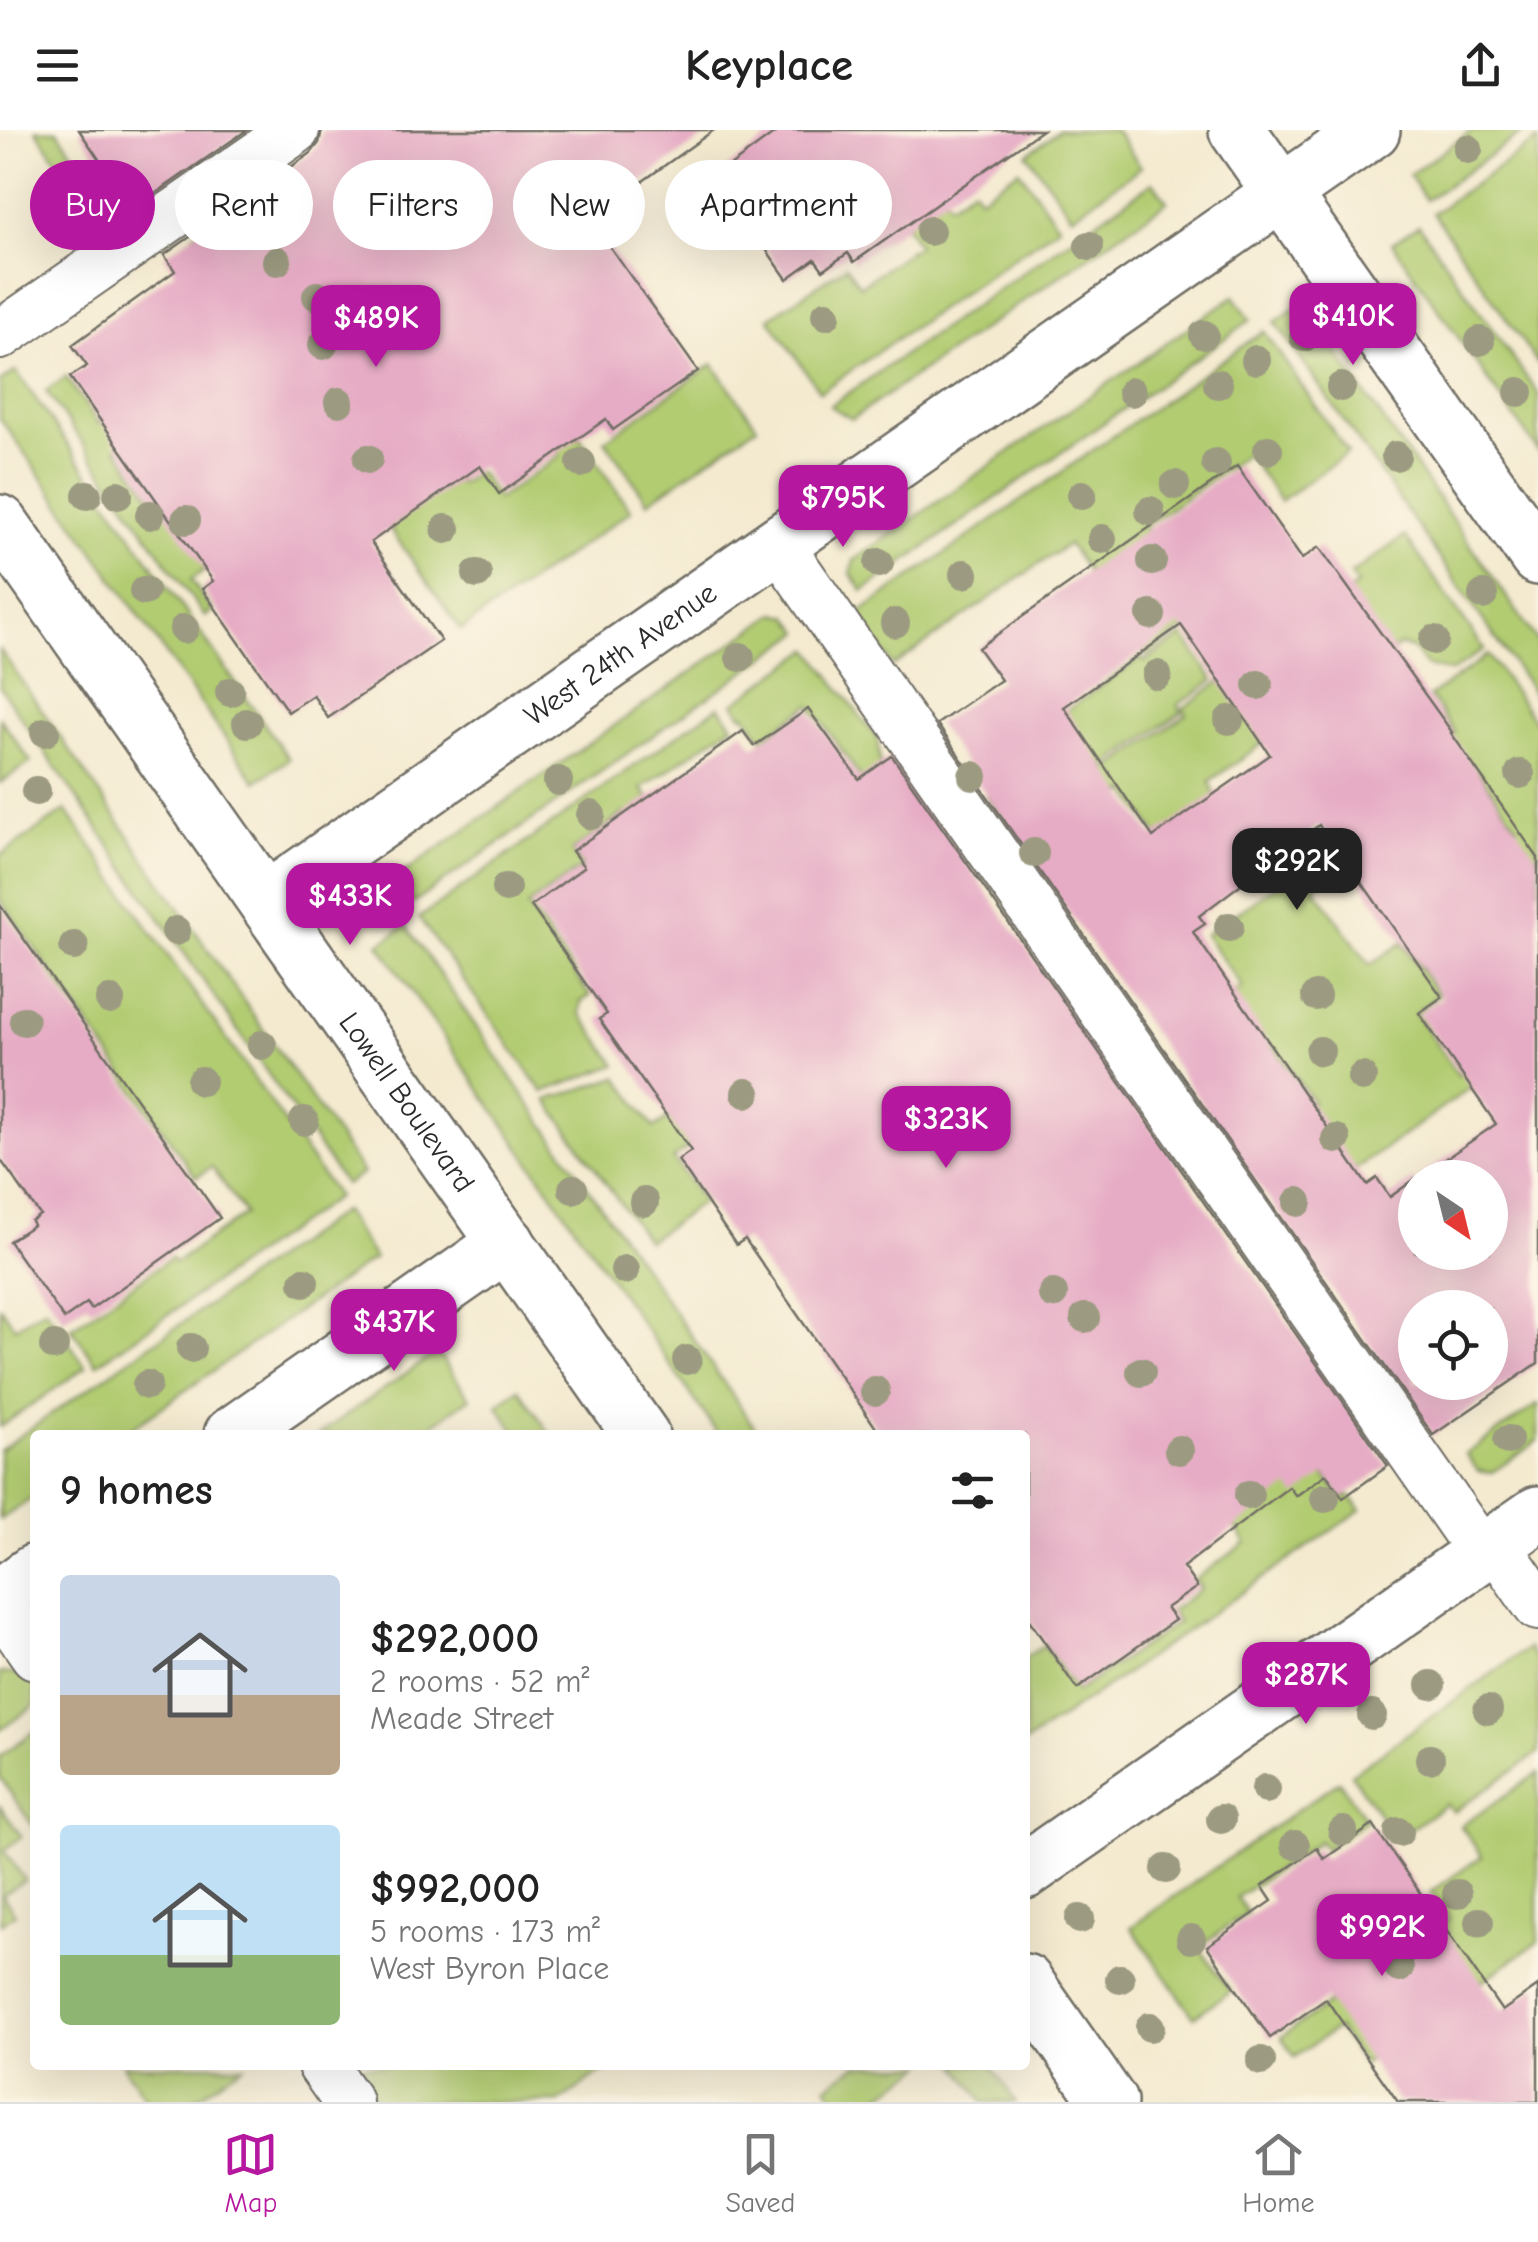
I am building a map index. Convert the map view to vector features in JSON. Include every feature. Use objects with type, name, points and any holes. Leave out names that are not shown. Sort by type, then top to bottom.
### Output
[{"type":"street","points":[[1237,130],[1538,557]]},
{"type":"street","name":"West 24th Avenue","points":[[266,901],[1372,130]]},
{"type":"street","name":"Lowell Boulevard","points":[[0,523],[637,1430]]},
{"type":"street","points":[[239,1430],[506,1244]]},
{"type":"street","points":[[1030,1868],[1505,1537]]},
{"type":"street","points":[[0,1596],[30,1575]]},
{"type":"street","points":[[1030,1989],[1109,2102]]},
{"type":"lane","points":[[0,336],[295,130]]},
{"type":"lane","points":[[778,544],[1505,1537],[1538,1606]]},
{"type":"lane","points":[[0,1605],[30,1648]]},
{"type":"lane","points":[[326,2070],[348,2102]]},
{"type":"green space","points":[[36,130],[57,130],[78,160],[57,160]]},
{"type":"green space","points":[[1059,130],[1115,130],[1141,167],[1072,216],[1027,154]]},
{"type":"green space","points":[[1473,130],[1526,130],[1426,200],[1409,175]]},
{"type":"green space","points":[[1538,140],[1538,364],[1433,213]]},
{"type":"green space","points":[[1019,170],[1059,226],[820,392],[769,318],[846,266],[860,286],[918,245],[904,223],[944,196],[950,204],[973,188],[980,197]]},
{"type":"green space","points":[[1153,182],[1167,202],[852,419],[830,406]]},
{"type":"green space","points":[[1419,225],[1538,394],[1538,451],[1392,243]]},
{"type":"green space","points":[[191,250],[305,250],[352,330],[460,484],[478,472],[498,499],[560,456],[532,414],[553,399],[631,511],[461,630],[334,449],[191,580],[212,611],[205,617],[46,391],[66,377],[99,424],[115,414],[132,437],[117,448],[151,496],[167,486]]},
{"type":"green space","points":[[1234,296],[1251,320],[863,591],[851,574],[854,560]]},
{"type":"green space","points":[[1302,303],[1538,642],[1538,699],[1275,322]]},
{"type":"green space","points":[[1264,331],[1348,453],[1280,501],[1247,454],[1144,527],[1205,615],[1146,656],[1068,544],[893,666],[858,614]]},
{"type":"green space","points":[[713,364],[757,426],[648,502],[605,440]]},
{"type":"green space","points":[[16,371],[289,759],[256,782],[0,418],[0,382]]},
{"type":"green space","points":[[1405,536],[1484,649],[1451,672],[1426,666],[1414,650],[1400,645],[1210,781],[1219,809],[1166,846],[1127,791],[1092,815],[1076,792],[1187,714],[1183,708],[1357,585],[1351,574]]},
{"type":"green space","points":[[776,613],[789,616],[801,632],[413,903],[396,878]]},
{"type":"green space","points":[[1183,636],[1214,680],[1178,705],[1182,712],[1071,790],[1053,844],[1030,859],[986,795],[1061,743],[1048,723],[1141,658],[1144,662]]},
{"type":"green space","points":[[810,649],[878,740],[883,809],[810,705],[762,738],[734,703]]},
{"type":"green space","points":[[0,650],[363,1173],[345,1185],[0,687]]},
{"type":"green space","points":[[1488,655],[1538,726],[1538,890],[1423,970],[1408,948],[1518,870],[1497,840],[1517,826],[1478,771],[1314,887],[1370,965],[1402,943],[1438,995],[1415,1013],[1458,1075],[1480,1060],[1490,1074],[1298,1210],[1251,1145],[1313,1102],[1274,1047],[1229,1078],[1222,1001],[1242,987],[1205,935],[1337,843],[1455,733],[1430,696]]},
{"type":"green space","points":[[719,706],[733,725],[642,788],[653,805],[631,821],[624,813],[572,851],[582,867],[527,906],[590,996],[581,1002],[580,1013],[617,1065],[543,1092],[419,918]]},
{"type":"green space","points":[[0,718],[31,762],[0,783]]},
{"type":"green space","points":[[66,810],[337,1197],[97,1364],[71,1328],[171,1258],[175,1263],[245,1214],[212,1167],[196,1177],[0,899],[0,856]]},
{"type":"green space","points":[[406,926],[757,1430],[716,1430],[379,944]]},
{"type":"green space","points":[[854,1031],[673,1158],[703,1202],[647,1241],[547,1100],[618,1077],[654,1128],[780,1041]]},
{"type":"green space","points":[[343,1211],[374,1258],[129,1430],[30,1430],[30,1499],[0,1520],[0,1450]]},
{"type":"green space","points":[[0,1307],[15,1327],[45,1308],[86,1367],[0,1427]]},
{"type":"green space","points":[[437,1352],[470,1398],[425,1430],[325,1430]]},
{"type":"green space","points":[[519,1389],[548,1430],[514,1430],[497,1405]]},
{"type":"green space","points":[[1538,1404],[1538,1441],[1491,1473],[1478,1471],[1466,1454]]},
{"type":"green space","points":[[1299,1438],[1342,1500],[1350,1496],[1361,1510],[1030,1740],[1030,1655],[1044,1645],[1076,1692],[1178,1622],[1171,1610],[1201,1589],[1195,1579],[1246,1543],[1204,1480]]},
{"type":"green space","points":[[1528,1648],[1538,1663],[1538,1753],[1453,1812],[1446,1804],[1396,1839],[1351,1774]]},
{"type":"green space","points":[[0,1673],[30,1676],[30,1709],[0,1730]]},
{"type":"green space","points":[[30,1735],[30,1822],[0,1777],[0,1756]]},
{"type":"green space","points":[[1538,1773],[1538,1942],[1363,2064],[1337,2028],[1295,2057],[1281,2037],[1449,1919],[1431,1892],[1482,1856],[1461,1826]]},
{"type":"green space","points":[[1339,1781],[1366,1820],[1325,1849],[1319,1841],[1237,1897],[1247,1913],[1199,1947],[1230,1991],[1194,2017],[1131,1927]]},
{"type":"green space","points":[[0,1806],[22,1837],[4,1850],[25,1880],[3,1895],[15,1914],[1,1924]]},
{"type":"green space","points":[[126,2070],[236,2070],[191,2102],[148,2102]]},
{"type":"green space","points":[[356,2070],[605,2070],[559,2102],[378,2102]]},
{"type":"green space","points":[[850,2070],[917,2070],[871,2102],[831,2102],[836,2098],[827,2086]]},
{"type":"green space","points":[[961,2070],[994,2070],[1016,2102],[983,2102]]},
{"type":"building","points":[[79,130],[247,130],[204,160],[175,160],[175,180],[155,194],[155,160],[100,160]]},
{"type":"building","points":[[322,130],[714,130],[672,160],[665,160],[665,165],[645,180],[645,160],[513,160],[513,250],[612,250],[698,371],[613,430],[606,419],[499,494],[480,466],[371,542],[441,641],[328,718],[313,695],[288,712],[202,589],[213,581],[70,377],[87,366],[72,345],[175,271],[164,255],[175,247],[313,250],[313,160],[301,160],[319,143]]},
{"type":"building","points":[[779,130],[1042,130],[892,235],[892,160],[738,160]]},
{"type":"building","points":[[767,250],[871,250],[854,262],[848,253],[823,270],[815,259],[787,279]]},
{"type":"building","points":[[1237,466],[1302,559],[1319,547],[1538,858],[1538,1363],[1508,1384],[1508,1290],[1398,1290],[1398,1385],[937,724],[1001,680],[978,648]],"holes":[[[1181,625],[1270,755],[1153,837],[1064,707]],[[1319,825],[1442,997],[1419,1013],[1496,1124],[1444,1160],[1508,1160],[1508,1270],[1398,1270],[1398,1191],[1390,1197],[1377,1178],[1367,1185],[1193,932],[1205,924],[1199,916]]]},
{"type":"building","points":[[808,709],[859,779],[892,756],[1388,1466],[1343,1498],[1326,1474],[1296,1496],[1289,1487],[1183,1567],[1197,1587],[1166,1608],[1175,1620],[1077,1689],[1030,1621],[1030,1430],[878,1430],[745,1239],[736,1245],[678,1160],[691,1151],[599,1019],[607,1014],[531,906],[584,867],[572,851],[743,731],[754,746]]},
{"type":"building","points":[[0,905],[220,1218],[91,1309],[87,1303],[64,1319],[9,1241],[33,1225],[31,1221],[40,1215],[0,1159]]},
{"type":"building","points":[[1409,1400],[1484,1400],[1433,1435]]},
{"type":"building","points":[[1373,1825],[1502,2011],[1538,1986],[1538,2102],[1398,2102],[1326,1999],[1270,2038],[1207,1946],[1272,1901],[1262,1886],[1317,1848],[1324,1859]]}]
